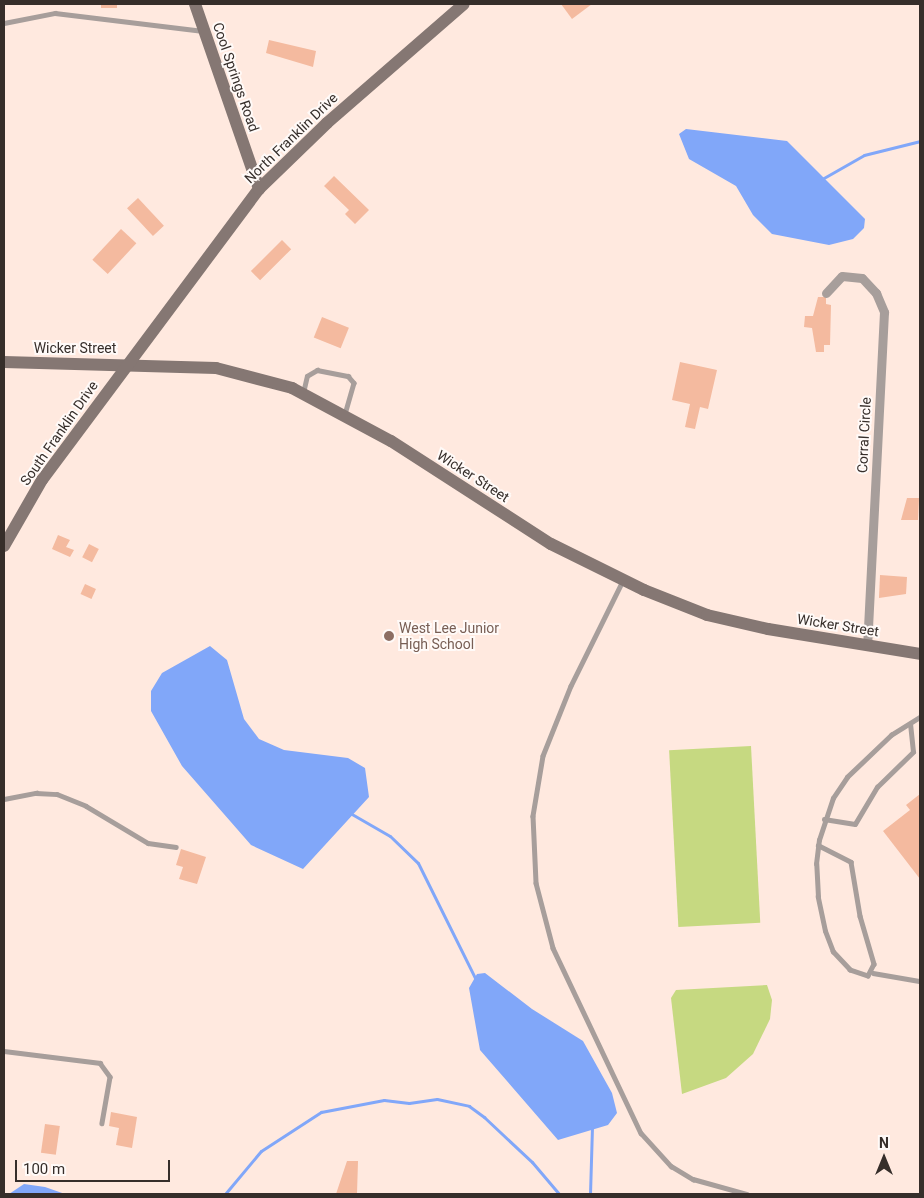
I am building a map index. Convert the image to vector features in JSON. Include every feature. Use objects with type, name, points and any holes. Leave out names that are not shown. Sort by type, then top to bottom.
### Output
[{"type":"main road","name":"Cool Springs Road","points":[[195,4],[258,189]]},
{"type":"main road","name":"North Franklin Drive","points":[[126,364],[258,189],[327,123],[464,4]]},
{"type":"main road","name":"Wicker Street","points":[[4,362],[216,368],[303,394],[391,440],[551,544],[624,580],[707,615],[920,654]]},
{"type":"main road","name":"South Franklin Drive","points":[[4,546],[42,480],[126,364]]},
{"type":"street","name":"Corral Circle","points":[[826,293],[842,276],[862,278],[876,293],[884,312],[867,645]]},
{"type":"lane","points":[[4,23],[34,14],[64,13],[204,32]]},
{"type":"lane","points":[[303,394],[311,372],[348,376],[353,390],[345,416]]},
{"type":"lane","points":[[624,580],[571,686],[543,756],[533,816],[536,884],[553,948],[641,1132],[671,1166],[693,1180],[747,1194]]},
{"type":"lane","points":[[920,717],[872,751],[848,777],[824,819],[818,845],[818,897],[833,952],[850,970],[868,976],[873,973],[920,981]]},
{"type":"lane","points":[[824,819],[855,824],[877,787],[913,752],[910,724]]},
{"type":"lane","points":[[4,799],[31,793],[57,794],[86,806],[148,843],[176,847]]},
{"type":"lane","points":[[818,845],[851,862],[873,973]]},
{"type":"lane","points":[[4,1051],[82,1058],[108,1069],[109,1091],[102,1123]]},
{"type":"green space","points":[[751,746],[760,923],[678,927],[669,750]]},
{"type":"green space","points":[[767,985],[772,1000],[770,1019],[753,1054],[726,1078],[682,1094],[671,998],[676,990]]},
{"type":"water","points":[[686,129],[787,141],[865,219],[864,228],[853,239],[829,245],[772,234],[753,215],[736,186],[689,159],[679,134]]},
{"type":"water","points":[[210,646],[227,660],[244,719],[259,739],[284,750],[348,758],[365,768],[369,797],[303,869],[251,845],[182,766],[151,711],[151,691],[162,673]]},
{"type":"water","points":[[485,973],[532,1009],[583,1041],[612,1093],[617,1113],[608,1125],[558,1140],[480,1050],[469,988],[477,974]]},
{"type":"water","points":[[24,1184],[45,1187],[65,1194],[9,1194]]},
{"type":"building","points":[[101,4],[117,4],[117,8],[101,8]]},
{"type":"building","points":[[561,4],[592,4],[572,19]]},
{"type":"building","points":[[269,40],[316,51],[313,67],[266,53]]},
{"type":"building","points":[[334,176],[369,210],[355,224],[345,214],[349,210],[324,186]]},
{"type":"building","points":[[138,198],[164,226],[153,236],[127,208]]},
{"type":"building","points":[[121,229],[136,243],[108,274],[92,260]]},
{"type":"building","points":[[282,240],[291,249],[260,280],[251,271]]},
{"type":"building","points":[[818,297],[826,297],[826,304],[831,305],[830,345],[824,345],[824,352],[816,352],[812,328],[804,327],[805,316],[813,316]]},
{"type":"building","points":[[322,317],[349,328],[341,348],[314,337]]},
{"type":"building","points":[[680,362],[717,370],[708,409],[700,407],[695,429],[685,427],[690,404],[672,400]]},
{"type":"building","points":[[907,498],[919,498],[918,520],[901,520]]},
{"type":"building","points":[[58,535],[70,540],[66,547],[74,550],[70,557],[52,549]]},
{"type":"building","points":[[89,544],[99,549],[92,562],[82,557]]},
{"type":"building","points":[[880,575],[907,577],[906,594],[879,598]]},
{"type":"building","points":[[85,584],[96,589],[91,599],[81,594]]},
{"type":"building","points":[[920,794],[920,879],[883,831],[910,810],[906,805]]},
{"type":"building","points":[[181,849],[206,857],[197,884],[179,879],[183,867],[176,865]]},
{"type":"building","points":[[111,1112],[137,1117],[132,1148],[116,1145],[119,1128],[109,1126]]},
{"type":"building","points":[[45,1124],[60,1126],[56,1155],[41,1153]]},
{"type":"building","points":[[347,1161],[358,1161],[357,1194],[336,1194]]},
{"type":"waterway","points":[[822,179],[864,155],[920,141]]},
{"type":"waterway","points":[[350,813],[390,836],[418,863],[476,980]]},
{"type":"waterway","points":[[225,1194],[261,1151],[321,1112],[384,1100],[409,1103],[437,1099],[469,1106],[484,1117],[532,1162],[559,1194]]},
{"type":"waterway","points":[[590,1194],[592,1125]]},
{"type":"place","name":"West Lee Junior High School","points":[[389,636]]}]
